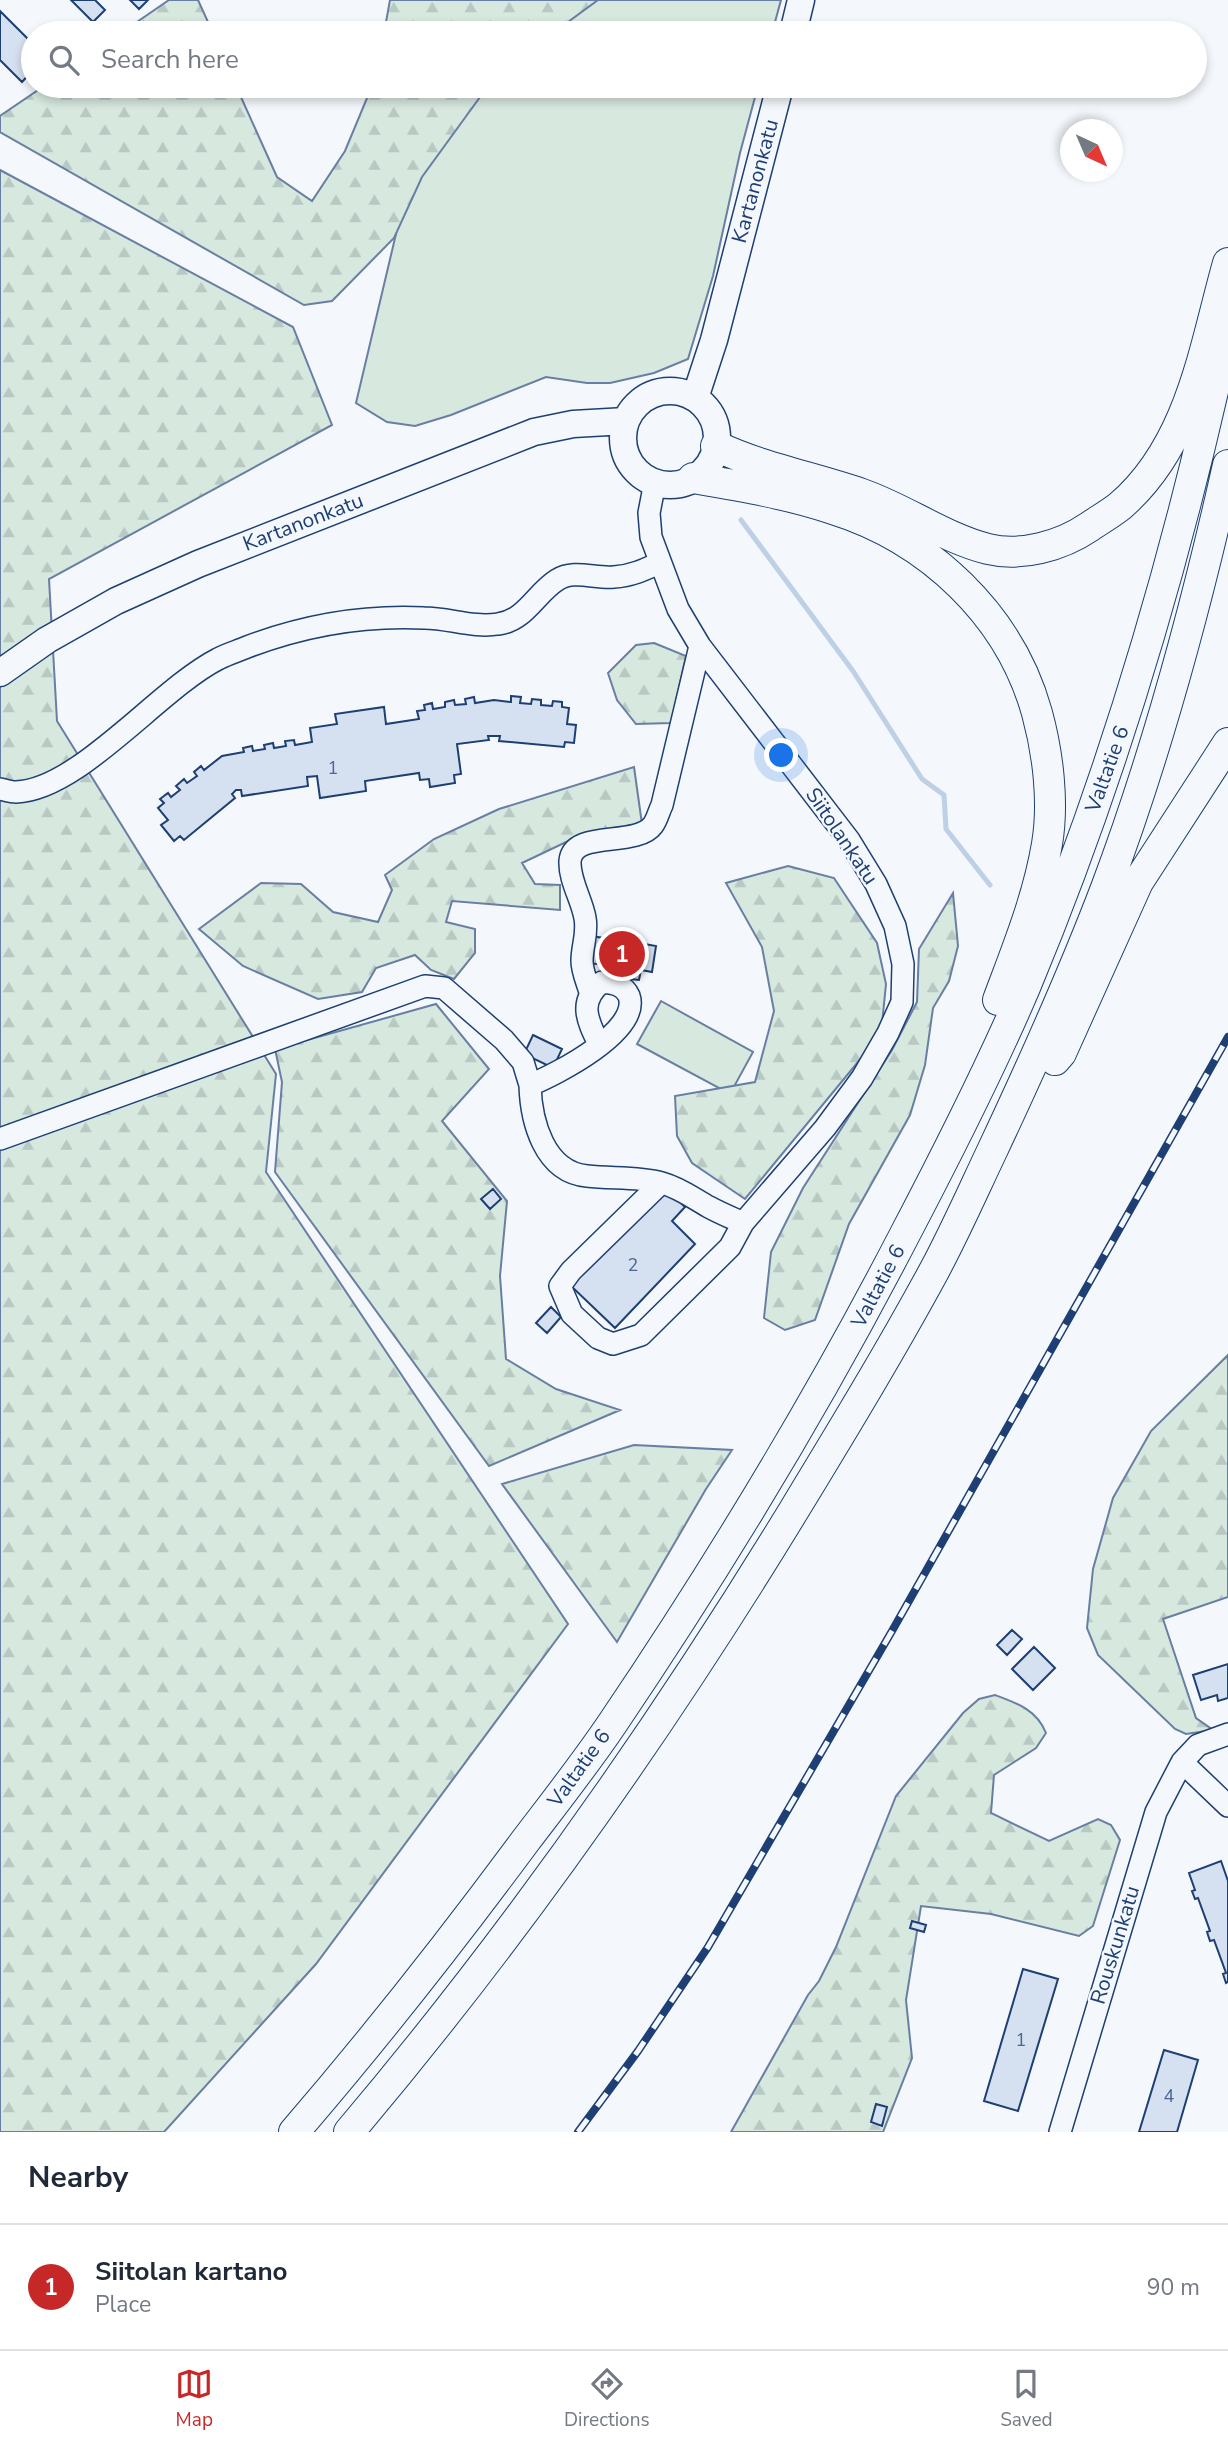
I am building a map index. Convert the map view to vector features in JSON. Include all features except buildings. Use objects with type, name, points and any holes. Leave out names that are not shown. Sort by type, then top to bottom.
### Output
[{"type":"highway","points":[[716,446],[742,458],[863,494],[990,549],[1025,550],[1059,544],[1084,531],[1119,506],[1146,479],[1170,445],[1191,400],[1228,263]]},
{"type":"highway","name":"Valtatie 6","points":[[294,2132],[373,2040],[609,1728],[715,1564],[856,1328],[944,1159],[1026,986],[1125,719],[1171,567],[1228,323]]},
{"type":"highway","name":"Valtatie 6","points":[[349,2132],[407,2064],[531,1902],[640,1751],[741,1596],[866,1391],[937,1266],[1047,1034],[1107,886],[1176,675],[1202,582],[1228,465]]},
{"type":"highway","points":[[694,478],[736,485],[834,509],[897,537],[952,576],[982,606],[1007,643],[1030,687],[1044,738],[1049,784],[1047,842],[1031,912],[985,1035],[856,1328]]},
{"type":"highway","points":[[1003,1126],[1060,1053],[1138,882],[1228,743]]},
{"type":"main road","points":[[796,21],[801,0]]},
{"type":"main road","name":"Kartanonkatu","points":[[695,398],[714,340],[777,98]]},
{"type":"main road","points":[[663,391],[680,392],[695,398],[706,407],[716,432],[716,446],[708,464],[694,478],[668,485],[638,473],[627,458],[622,440],[625,421],[634,406],[648,396],[663,391]]},
{"type":"main road","name":"Kartanonkatu","points":[[0,673],[47,640],[116,601],[262,538],[534,432],[573,424],[625,421]]},
{"type":"street","name":"Siitolankatu","points":[[655,482],[649,513],[651,537],[678,610],[700,646],[849,840],[876,884],[895,926],[903,964],[902,1002],[888,1032],[862,1078],[825,1128],[743,1223],[730,1247],[641,1335],[613,1344],[598,1338],[572,1314],[560,1286],[571,1271],[661,1183]]},
{"type":"street","points":[[0,789],[15,792],[49,785],[77,768],[163,698],[217,659],[282,634],[349,620],[397,617],[429,618],[462,624],[500,624],[519,615],[556,580],[572,574],[611,578],[635,575],[659,563]]},
{"type":"street","points":[[599,1044],[589,1024],[587,1006],[590,992],[582,964],[587,932],[570,860],[576,849],[590,842],[638,836],[653,825],[662,805],[700,646]]},
{"type":"street","points":[[530,1085],[554,1075],[616,1033],[627,1019],[632,1006],[627,992],[616,983],[602,982],[590,992]]},
{"type":"street","points":[[0,1139],[425,986],[444,988],[504,1040],[523,1062],[530,1085],[534,1122],[547,1150],[560,1166],[584,1176],[645,1179],[679,1188],[710,1208],[743,1223]]},
{"type":"street","points":[[1228,1734],[1198,1745],[1182,1762],[1228,1806]]},
{"type":"street","name":"Rouskunkatu","points":[[1060,2132],[1156,1812],[1182,1762]]},
{"type":"green space","points":[[169,0],[198,0],[208,21],[138,21]]},
{"type":"green space","points":[[390,0],[598,0],[569,21],[386,21]]},
{"type":"green space","points":[[451,0],[781,0],[775,21],[446,21]]},
{"type":"green space","points":[[26,98],[241,98],[277,177],[312,201],[345,151],[367,98],[479,98],[422,177],[394,238],[332,301],[304,305],[0,132],[0,116]]},
{"type":"green space","points":[[428,98],[755,98],[713,276],[688,359],[654,373],[610,383],[587,383],[546,377],[451,415],[415,426],[387,422],[356,403]]},
{"type":"green space","points":[[0,170],[293,327],[332,425],[49,579],[57,721],[276,1074],[266,1172],[568,1624],[316,1964],[164,2132],[0,2132]]},
{"type":"green space","points":[[654,643],[686,656],[671,723],[636,724],[617,700],[608,673],[636,645]]},
{"type":"green space","points":[[634,767],[642,824],[585,833],[522,863],[535,884],[560,885],[560,910],[452,901],[446,922],[475,929],[475,953],[454,979],[431,970],[415,955],[376,968],[362,992],[318,999],[243,966],[199,929],[261,883],[301,884],[333,912],[378,922],[392,890],[385,875],[434,839],[499,809]]},
{"type":"green space","points":[[788,866],[834,878],[877,943],[886,984],[881,1034],[745,1199],[692,1163],[677,1136],[675,1096],[755,1082],[774,1011],[762,947],[726,883]]},
{"type":"green space","points":[[953,893],[958,946],[949,981],[933,1008],[925,1065],[910,1115],[849,1224],[815,1320],[785,1330],[764,1318],[771,1252],[803,1188],[892,1050],[917,1002],[919,949]]},
{"type":"green space","points":[[661,1001],[753,1052],[730,1094],[637,1044]]},
{"type":"green space","points":[[436,1004],[489,1069],[442,1121],[507,1201],[500,1276],[506,1359],[556,1389],[620,1410],[489,1466],[275,1172],[282,1082],[275,1049]]},
{"type":"green space","points":[[1228,1355],[1228,1597],[1163,1619],[1196,1718],[1213,1730],[1186,1734],[1175,1729],[1098,1655],[1087,1628],[1093,1569],[1113,1498],[1151,1431]]},
{"type":"green space","points":[[634,1445],[732,1450],[706,1489],[617,1642],[502,1484]]},
{"type":"green space","points":[[995,1695],[1032,1713],[1046,1733],[1036,1748],[994,1775],[991,1813],[1049,1841],[1098,1819],[1111,1825],[1120,1840],[1093,1926],[1079,1936],[991,1914],[921,1906],[906,2000],[912,2058],[883,2132],[731,2132],[836,1947],[896,1796],[963,1713],[979,1699]]},
{"type":"waterway","points":[[741,520],[853,671],[922,779],[944,795],[946,829],[990,885]]},
{"type":"railway","points":[[578,2132],[638,2051],[708,1947],[892,1631],[1228,1037]]},
{"type":"place","name":"Siitolan kartano","points":[[622,954]]}]
